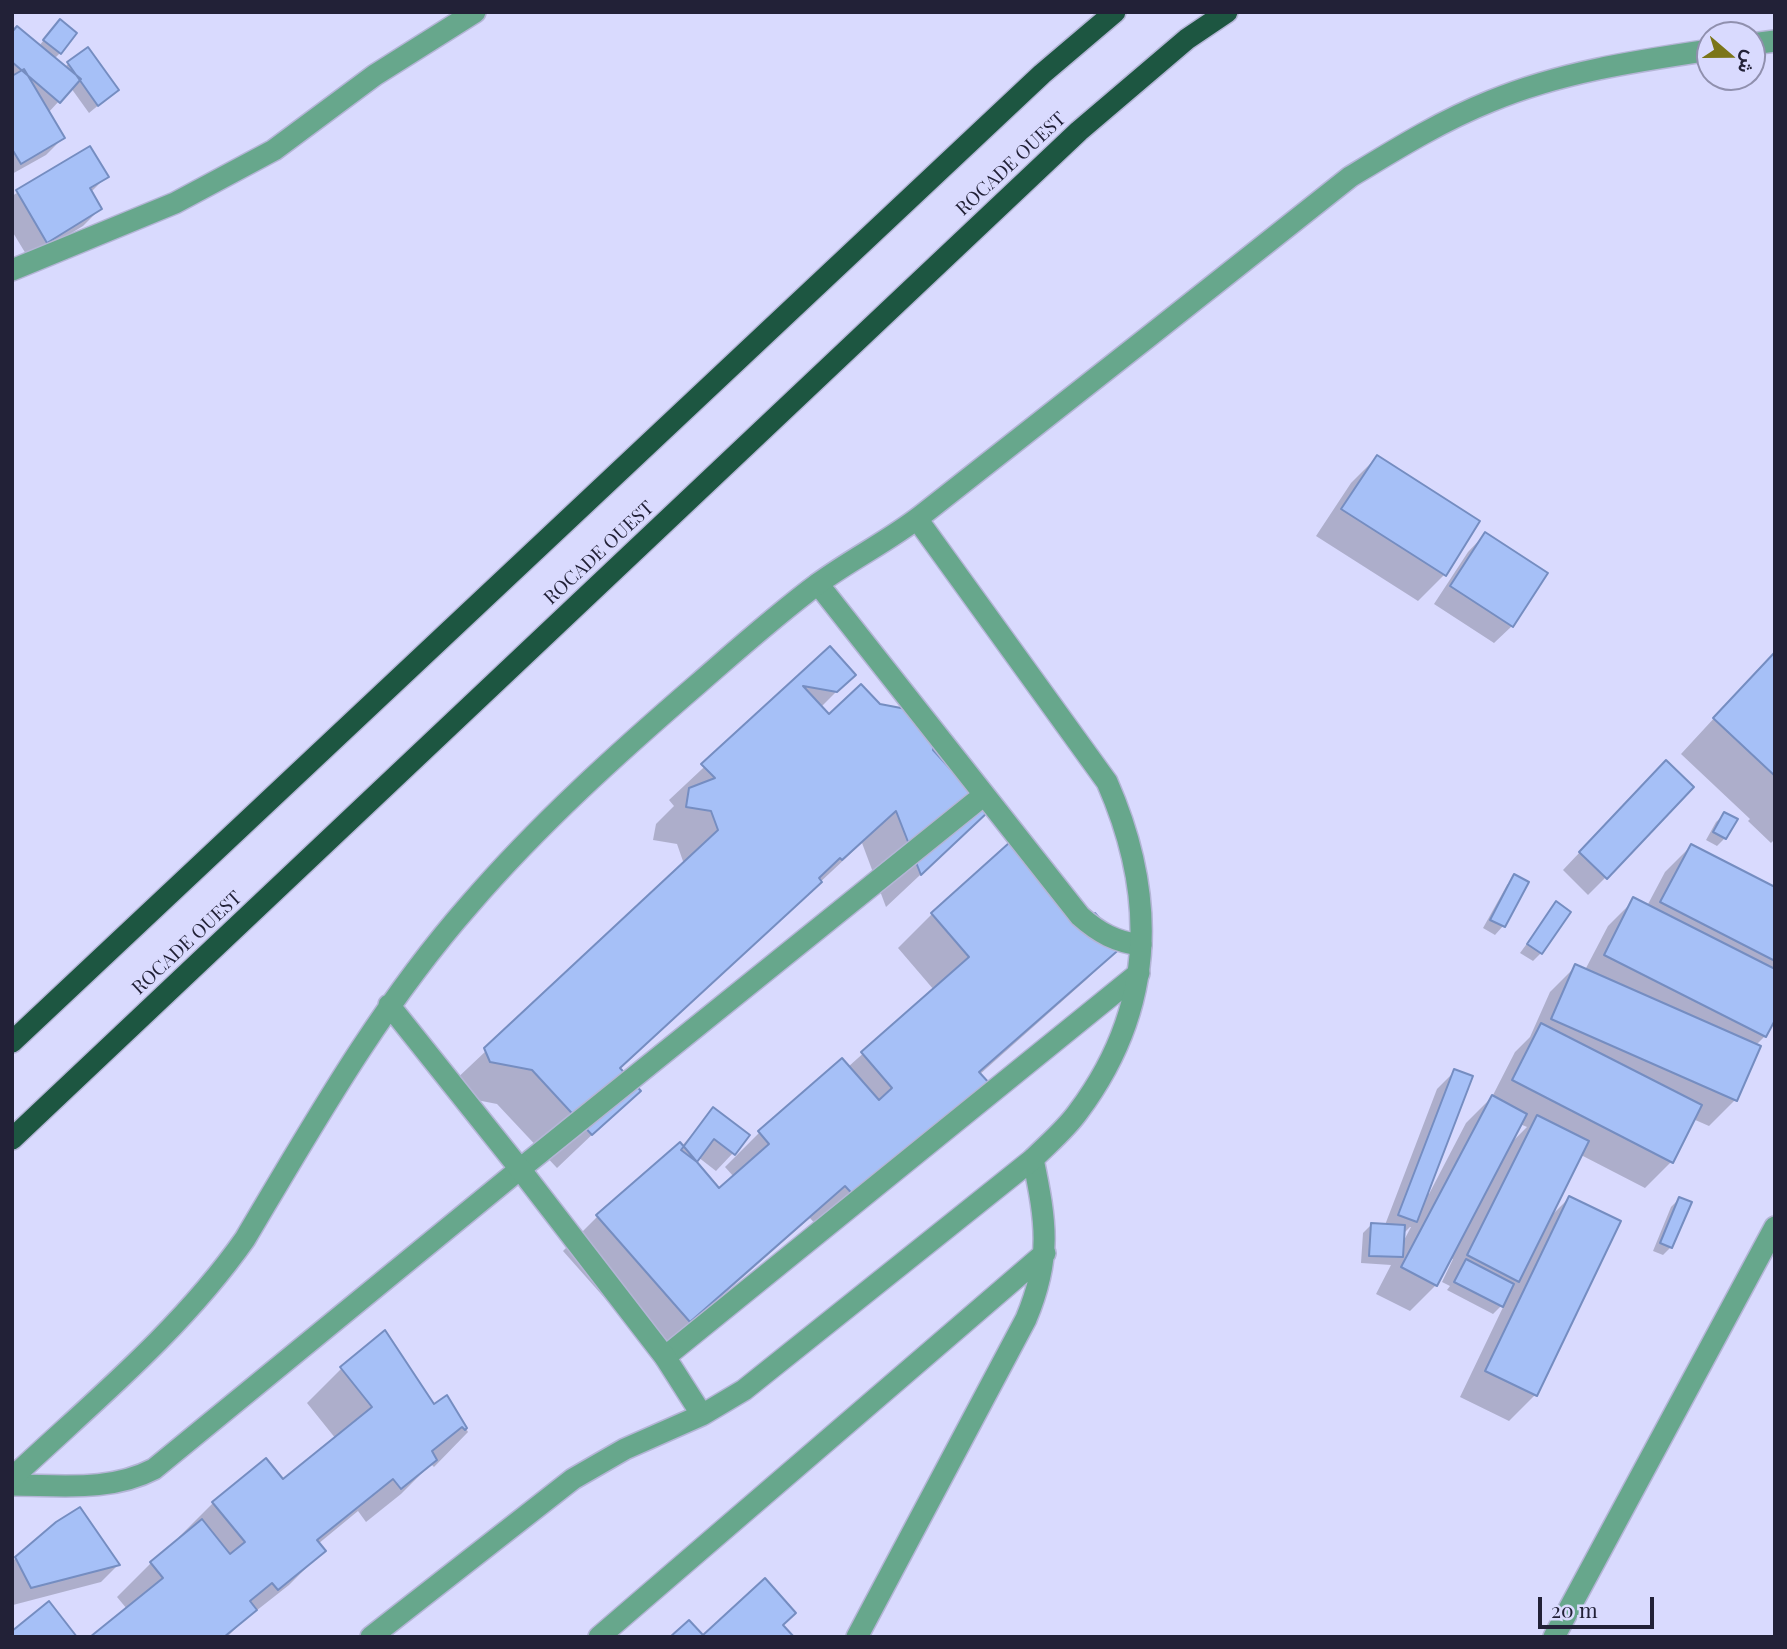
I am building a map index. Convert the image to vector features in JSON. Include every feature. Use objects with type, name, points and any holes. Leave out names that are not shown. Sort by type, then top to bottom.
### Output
[{"type":"highway","points":[[12,1042],[1042,74],[1115,12]]},
{"type":"highway","name":"ROCADE OUEST","points":[[12,1139],[1079,131],[1187,39],[1227,12]]},
{"type":"street","points":[[12,271],[35,259],[175,203],[274,150],[375,75],[475,12]]},
{"type":"street","points":[[12,1478],[174,1326],[224,1269],[245,1239],[339,1081],[389,1005],[469,904],[564,805],[651,724],[818,584],[917,519],[1350,177],[1419,135],[1492,100],[1569,75],[1696,52]]},
{"type":"street","points":[[371,1637],[573,1479],[625,1449],[702,1415],[744,1390],[1033,1158],[1076,1115],[1117,1048],[1139,973],[1141,945],[1141,895],[1123,818],[1107,782],[917,519]]},
{"type":"street","points":[[818,584],[1080,916],[1112,939],[1141,945]]},
{"type":"street","points":[[12,1485],[121,1483],[154,1469],[520,1169],[984,795]]},
{"type":"street","points":[[665,1357],[1139,973]]},
{"type":"street","points":[[389,1005],[665,1357],[702,1415]]},
{"type":"street","points":[[857,1637],[1035,1298],[1045,1253],[1044,1216],[1033,1158]]},
{"type":"street","points":[[1555,1637],[1775,1227]]},
{"type":"street","points":[[599,1637],[1045,1253]]},
{"type":"building","points":[[60,19],[77,33],[61,54],[43,40]]},
{"type":"building","points":[[17,26],[81,79],[60,103],[12,62],[12,32]]},
{"type":"building","points":[[88,47],[119,90],[98,106],[67,62]]},
{"type":"building","points":[[24,69],[65,138],[21,164],[12,149],[12,76]]},
{"type":"building","points":[[90,146],[109,177],[90,188],[102,209],[47,243],[16,190]]},
{"type":"building","points":[[1377,455],[1480,521],[1446,576],[1341,509]]},
{"type":"building","points":[[1485,532],[1548,573],[1513,627],[1450,586]]},
{"type":"building","points":[[830,646],[856,675],[837,692],[803,686],[829,714],[861,684],[880,704],[927,713],[937,724],[933,750],[989,811],[921,875],[896,811],[842,860],[840,858],[819,878],[822,882],[620,1068],[641,1091],[592,1135],[532,1070],[490,1062],[484,1048],[718,830],[711,811],[686,807],[689,788],[715,778],[701,764]]},
{"type":"building","points":[[1775,652],[1775,776],[1713,718]]},
{"type":"building","points":[[1666,760],[1694,787],[1607,879],[1579,852]]},
{"type":"building","points":[[1724,812],[1738,819],[1726,839],[1713,832]]},
{"type":"building","points":[[1009,843],[1081,925],[1095,913],[1123,946],[979,1072],[990,1084],[858,1200],[845,1186],[690,1322],[596,1215],[680,1142],[719,1188],[769,1144],[758,1131],[842,1058],[879,1100],[892,1088],[861,1052],[969,957],[931,913]]},
{"type":"building","points":[[1691,844],[1775,887],[1775,961],[1660,902]]},
{"type":"building","points":[[1514,874],[1529,882],[1505,927],[1490,920]]},
{"type":"building","points":[[1633,897],[1775,969],[1775,1020],[1766,1037],[1604,955]]},
{"type":"building","points":[[1556,901],[1571,912],[1542,954],[1527,944]]},
{"type":"building","points":[[1575,964],[1761,1046],[1737,1101],[1551,1019]]},
{"type":"building","points":[[1541,1023],[1702,1105],[1673,1163],[1512,1080]]},
{"type":"building","points":[[1454,1069],[1473,1076],[1417,1222],[1398,1215]]},
{"type":"building","points":[[1492,1095],[1527,1114],[1437,1286],[1401,1267]]},
{"type":"building","points":[[713,1107],[750,1135],[735,1155],[714,1139],[697,1162],[681,1150]]},
{"type":"building","points":[[1537,1115],[1589,1141],[1519,1282],[1467,1255]]},
{"type":"building","points":[[1569,1196],[1621,1221],[1537,1396],[1485,1371]]},
{"type":"building","points":[[1679,1197],[1692,1202],[1672,1248],[1660,1243]]},
{"type":"building","points":[[1371,1223],[1405,1225],[1403,1257],[1369,1256]]},
{"type":"building","points":[[1466,1259],[1514,1284],[1503,1307],[1454,1282]]},
{"type":"building","points":[[385,1330],[434,1404],[447,1395],[467,1428],[465,1430],[462,1427],[432,1451],[437,1460],[401,1489],[393,1479],[317,1540],[326,1551],[278,1590],[272,1583],[250,1601],[257,1610],[224,1637],[90,1637],[163,1578],[150,1562],[202,1519],[230,1554],[245,1542],[212,1502],[266,1458],[283,1479],[372,1407],[340,1367]]},
{"type":"building","points":[[80,1507],[120,1565],[31,1588],[15,1557],[56,1522]]},
{"type":"building","points":[[765,1578],[796,1613],[783,1625],[794,1637],[670,1637],[689,1620],[703,1635]]},
{"type":"building","points":[[49,1601],[77,1637],[12,1637],[12,1631]]}]
